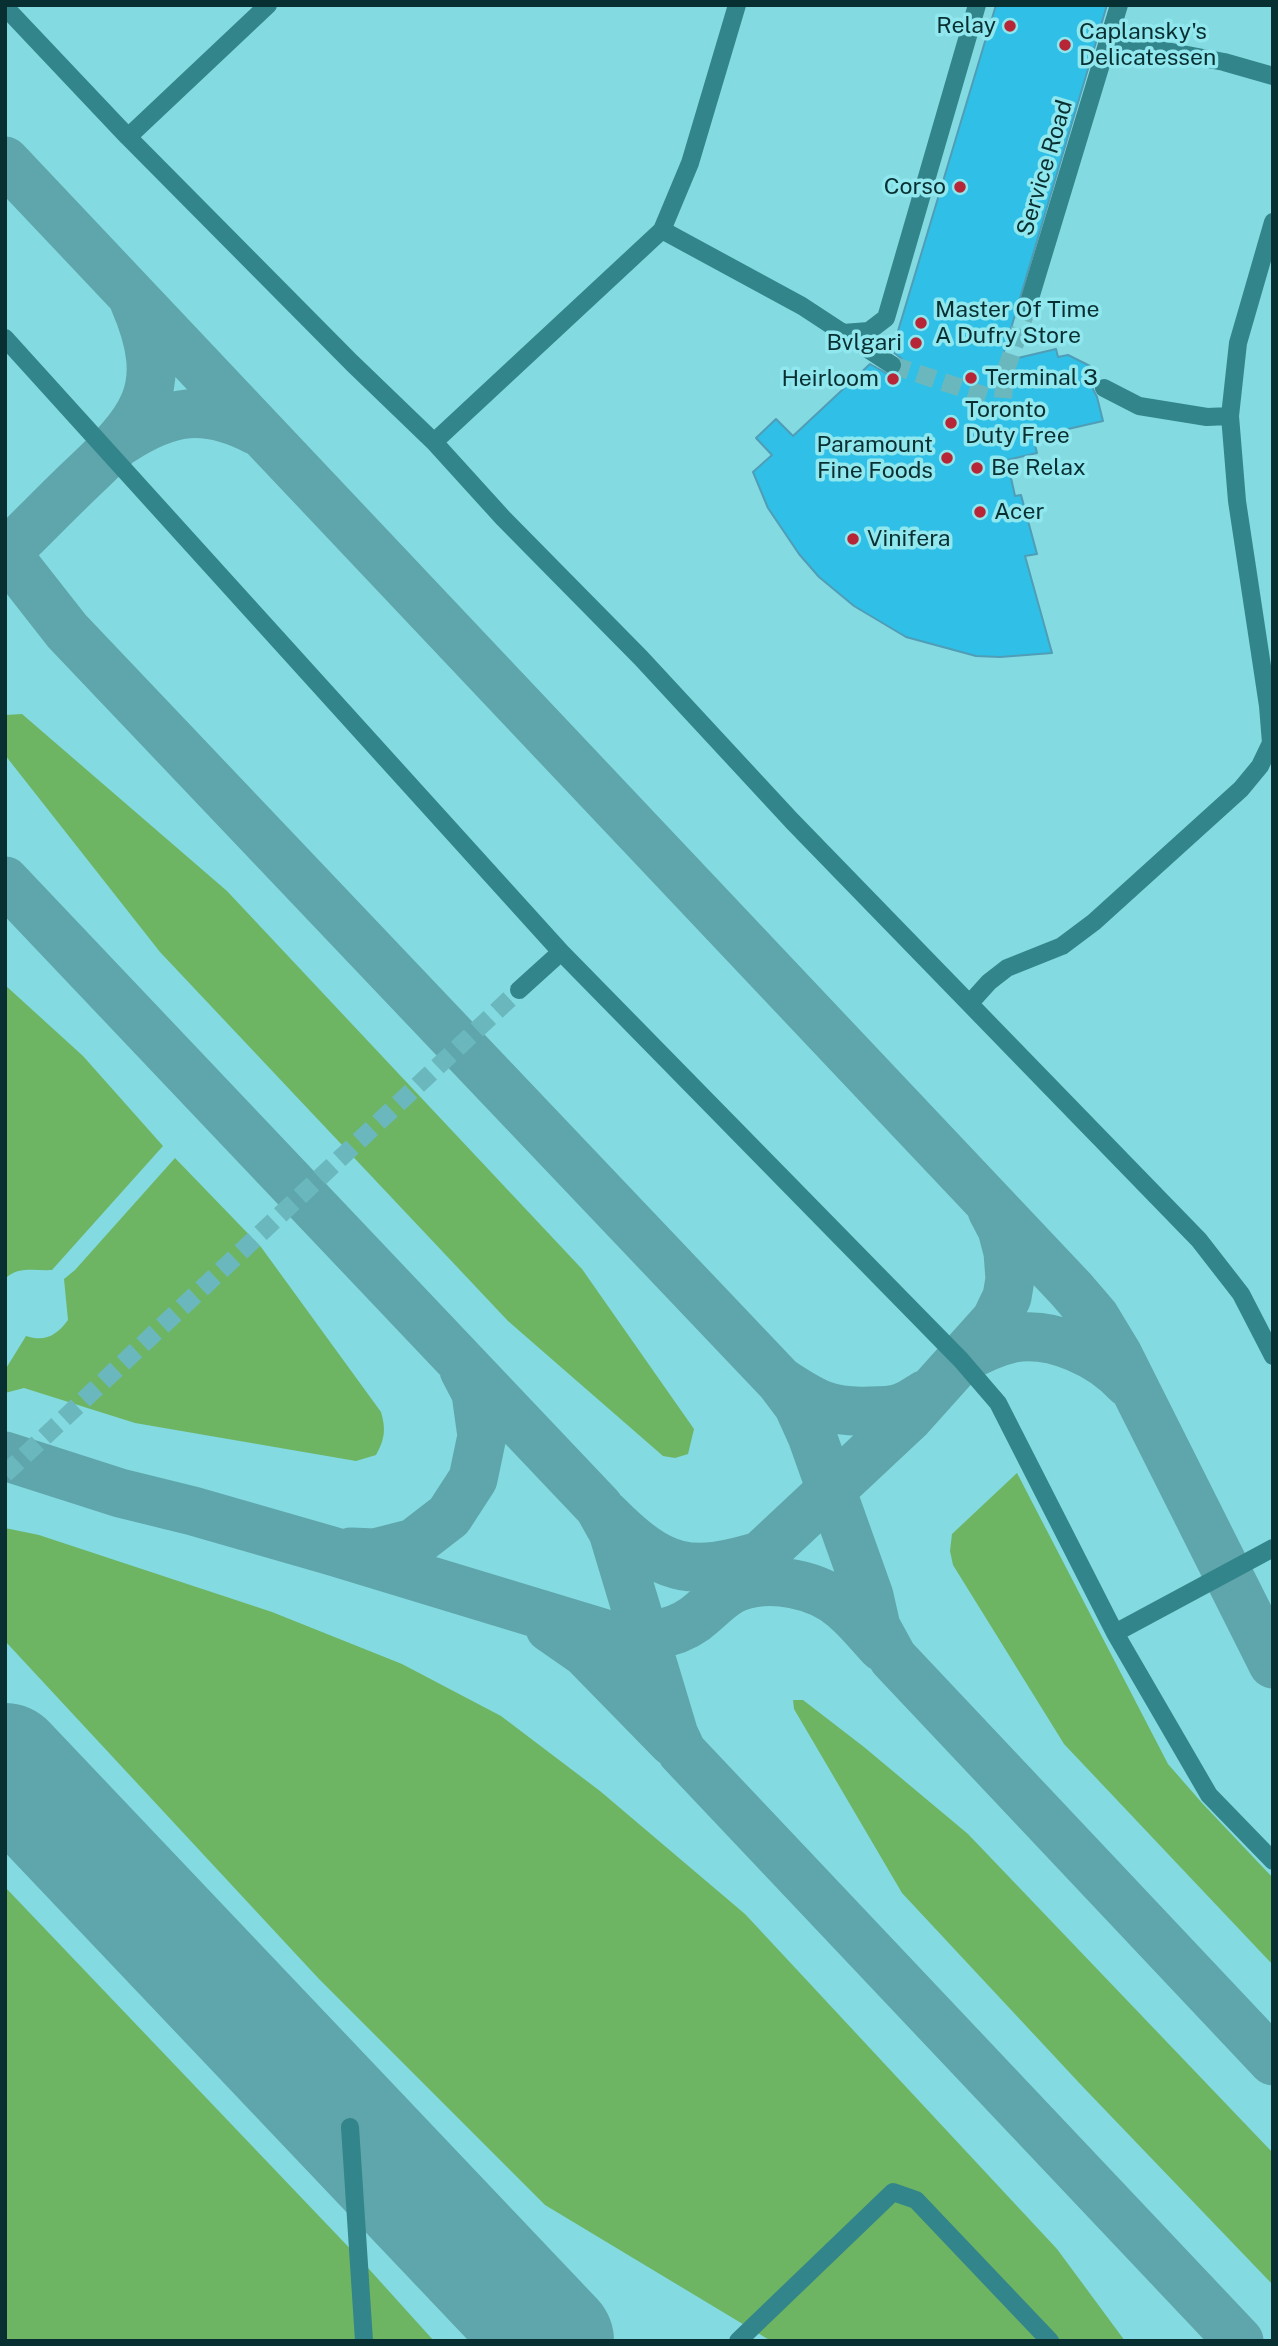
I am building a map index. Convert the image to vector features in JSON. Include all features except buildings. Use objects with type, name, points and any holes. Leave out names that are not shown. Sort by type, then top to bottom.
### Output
[{"type":"street","points":[[128,136],[268,5]]},
{"type":"street","points":[[434,442],[662,230],[690,163],[737,5]]},
{"type":"street","points":[[843,333],[869,331],[886,318],[977,5]]},
{"type":"street","name":"Service Road","points":[[1028,305],[1119,5]]},
{"type":"street","points":[[5,8],[352,363],[434,442],[503,518],[641,658],[792,821],[1199,1240],[1241,1294],[1273,1356]]},
{"type":"street","points":[[1109,40],[1224,62],[1273,76]]},
{"type":"street","points":[[970,1003],[989,982],[1007,968],[1062,946],[1094,922],[1241,789],[1260,766],[1272,743],[1237,501],[1230,416],[1238,343],[1273,222]]},
{"type":"street","points":[[662,230],[770,287],[892,366]]},
{"type":"street","points":[[5,338],[561,952],[961,1360],[998,1404],[1115,1633],[1209,1795],[1273,1861]]},
{"type":"street","points":[[1104,388],[1139,406],[1207,417],[1230,416]]},
{"type":"street","points":[[519,990],[561,952]]},
{"type":"street","points":[[1115,1633],[1273,1548]]},
{"type":"street","points":[[350,2127],[363,2341]]},
{"type":"street","points":[[738,2341],[893,2192],[916,2200],[1050,2341]]},
{"type":"green space","points":[[22,714],[227,891],[582,1269],[694,1429],[688,1454],[675,1458],[663,1456],[508,1321],[160,952],[5,755],[5,715]]},
{"type":"green space","points":[[5,985],[83,1056],[163,1146],[52,1270],[15,1272],[5,1279]]},
{"type":"green space","points":[[175,1158],[261,1247],[381,1412],[384,1434],[376,1455],[356,1461],[135,1423],[24,1388],[5,1393],[5,1370],[26,1336],[50,1336],[68,1320],[64,1279]]},
{"type":"green space","points":[[1017,1473],[1168,1764],[1273,1878],[1273,1965],[1064,1744],[953,1565],[950,1551],[952,1534]]},
{"type":"green space","points":[[5,1528],[39,1535],[272,1612],[402,1664],[501,1716],[600,1791],[745,1914],[1057,2249],[1125,2341],[771,2341],[545,2205],[319,1979],[5,1641]]},
{"type":"green space","points":[[793,1700],[803,1700],[968,1834],[1273,2153],[1273,2285],[902,1893],[794,1709]]},
{"type":"green space","points":[[5,1887],[359,2258],[434,2341],[5,2341]]},
{"type":"taxiway","points":[[5,161],[1095,1317],[1118,1355],[1273,1664]]},
{"type":"taxiway","points":[[5,554],[119,441],[145,403],[150,382],[151,359],[134,301]]},
{"type":"taxiway","points":[[121,441],[156,422],[188,414],[221,417],[257,431]]},
{"type":"taxiway","points":[[5,552],[67,631],[780,1381],[798,1405],[812,1436],[869,1596],[876,1627],[893,1658],[1273,2061]]},
{"type":"taxiway","points":[[5,881],[599,1507],[613,1532],[674,1735],[682,1752],[1239,2341]]},
{"type":"taxiway","points":[[720,1594],[910,1416],[996,1320],[1007,1297],[1010,1279],[1008,1252],[1002,1229],[992,1210]]},
{"type":"taxiway","points":[[962,1359],[1013,1338],[1044,1338],[1091,1354],[1128,1383]]},
{"type":"taxiway","points":[[351,1552],[375,1553],[414,1543],[449,1516],[473,1479],[482,1436],[476,1393],[464,1370]]},
{"type":"taxiway","points":[[780,1381],[812,1401],[843,1410],[895,1409],[926,1394]]},
{"type":"taxiway","points":[[5,1456],[120,1493],[332,1551],[612,1636],[665,1633],[695,1619],[721,1597],[738,1587],[751,1583],[779,1582],[808,1588],[834,1600],[855,1617],[882,1647]]},
{"type":"taxiway","points":[[607,1516],[644,1549],[678,1565],[715,1566],[763,1555]]},
{"type":"taxiway","points":[[550,1628],[586,1653],[673,1742]]},
{"type":"taxiway","points":[[478,2262],[588,2341]]},
{"type":"runway","points":[[5,1764],[553,2341]]},
{"type":"tunnel","points":[[1003,398],[1005,373],[1028,305]]},
{"type":"tunnel","points":[[892,365],[992,398]]},
{"type":"tunnel","points":[[5,1474],[519,990]]},
{"type":"place","name":"Relay","points":[[1010,26]]},
{"type":"place","name":"Caplansky's Delicatessen","points":[[1065,45]]},
{"type":"place","name":"Corso","points":[[960,187]]},
{"type":"place","name":"Master Of Time A Dufry Store","points":[[921,323]]},
{"type":"place","name":"Bvlgari","points":[[916,343]]},
{"type":"place","name":"Terminal 3","points":[[971,378]]},
{"type":"place","name":"Heirloom","points":[[893,379]]},
{"type":"place","name":"Toronto Duty Free","points":[[951,423]]},
{"type":"place","name":"Paramount Fine Foods","points":[[947,458]]},
{"type":"place","name":"Be Relax","points":[[977,468]]},
{"type":"place","name":"Acer","points":[[980,512]]},
{"type":"place","name":"Vinifera","points":[[853,539]]}]
